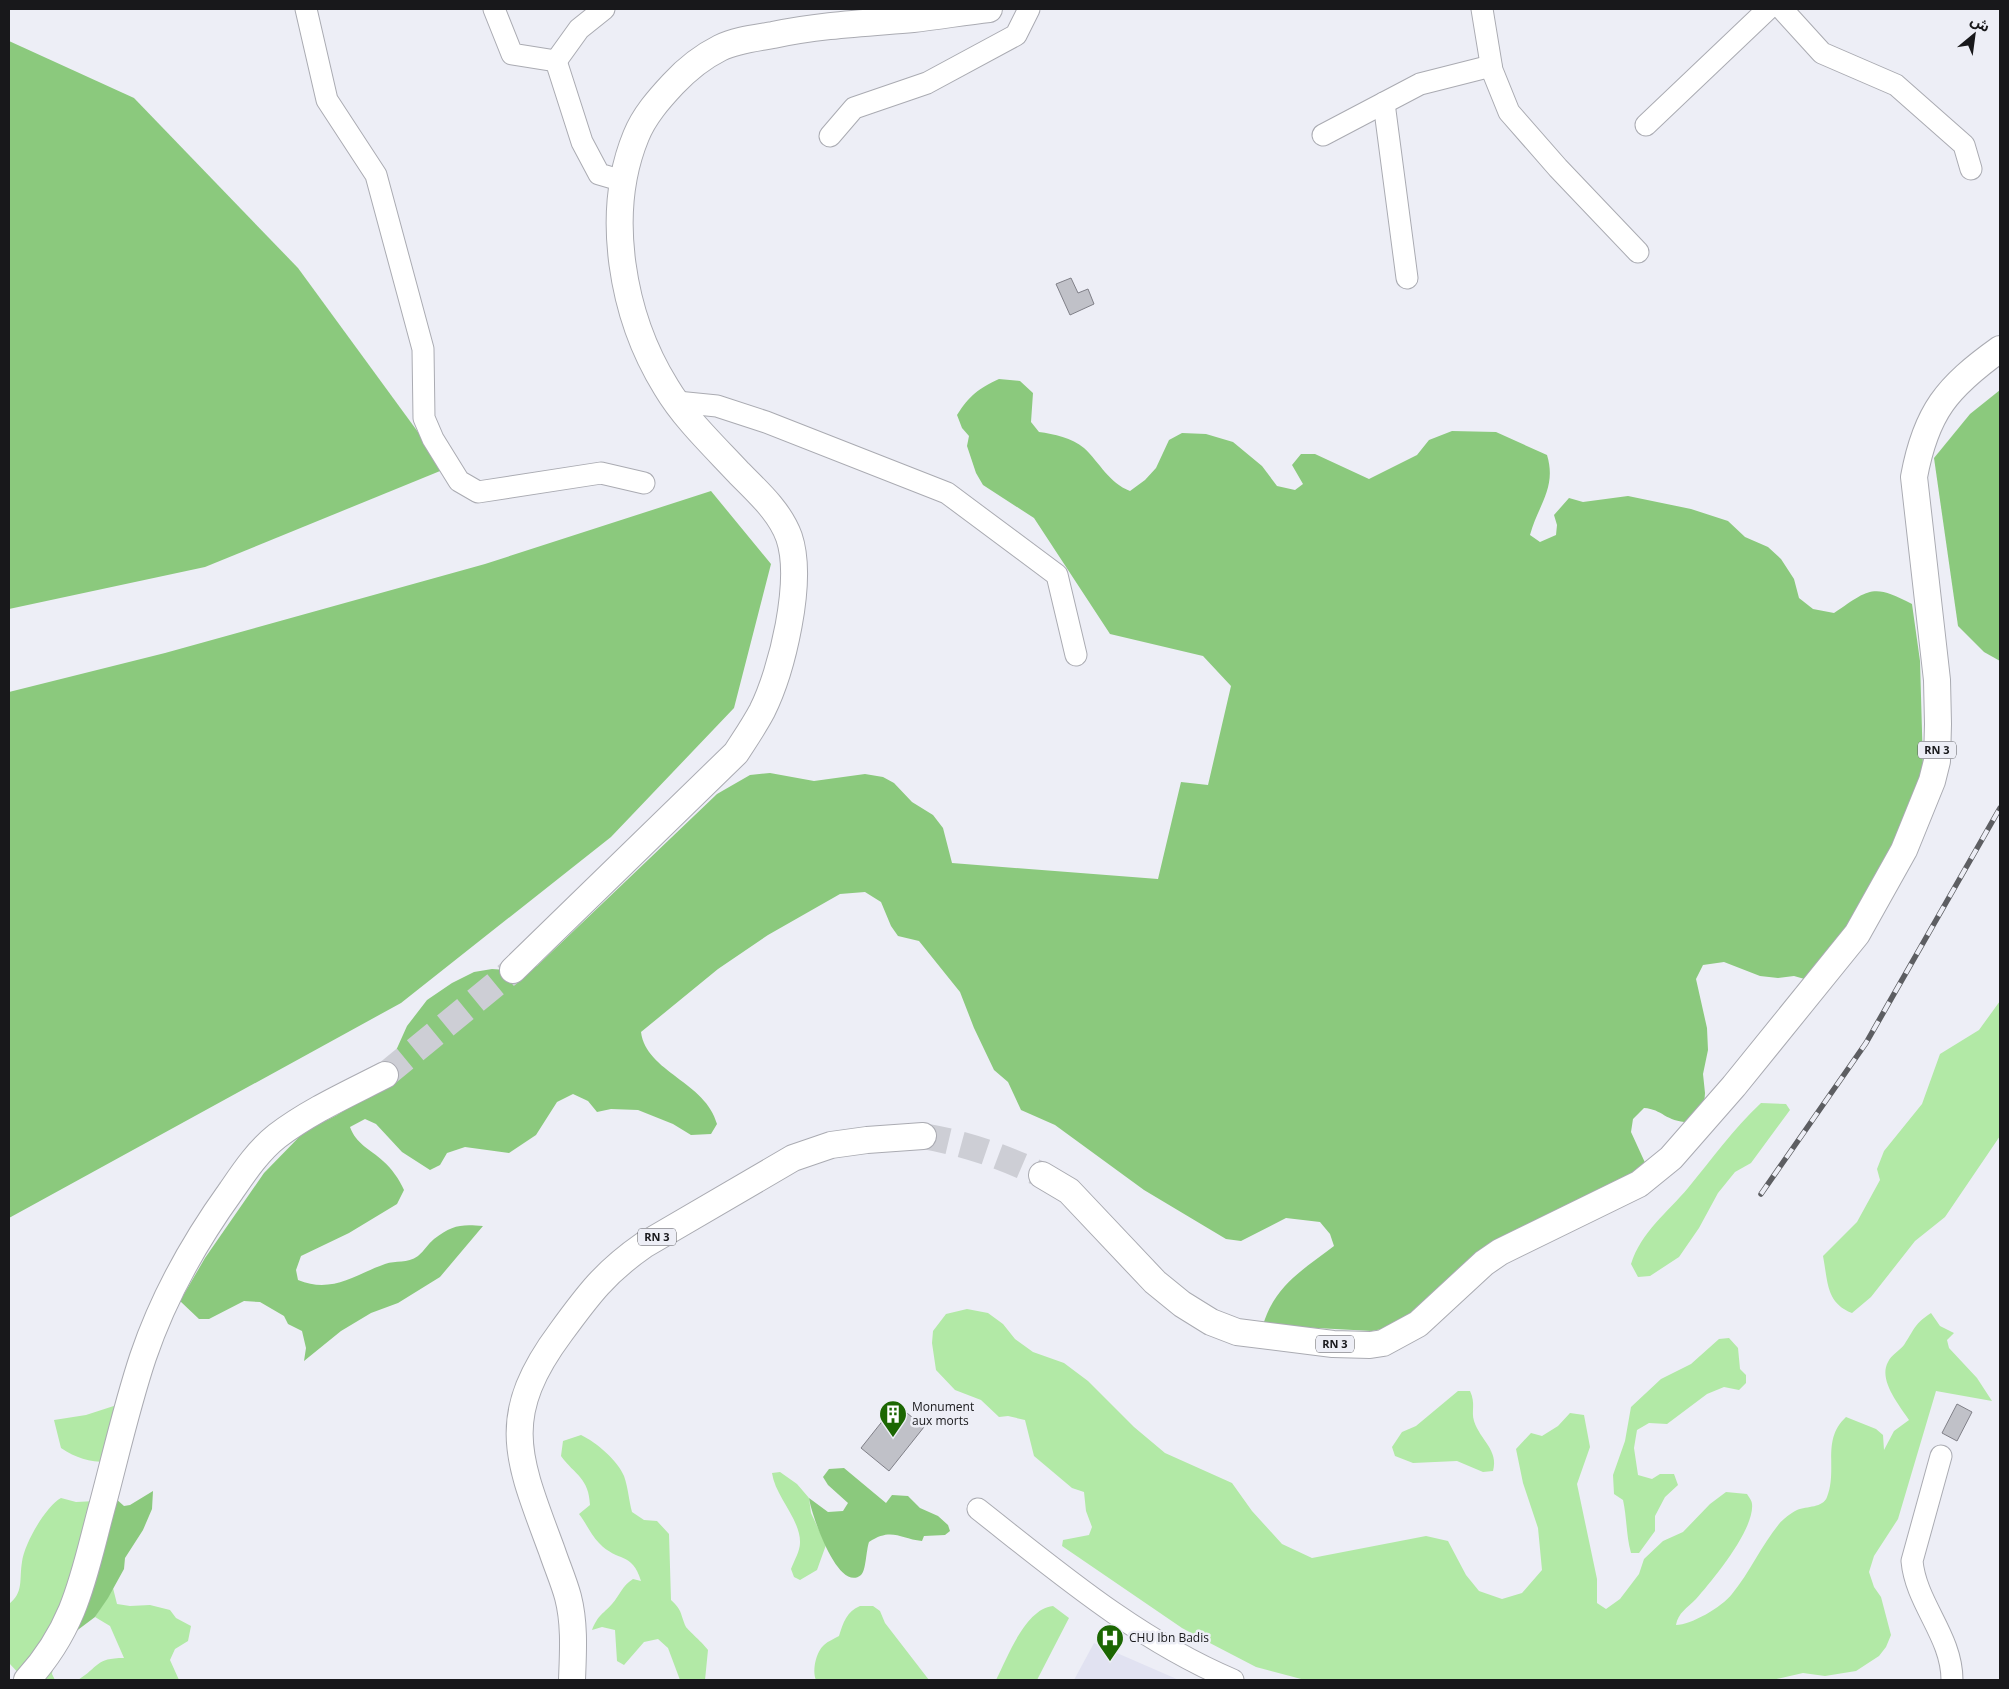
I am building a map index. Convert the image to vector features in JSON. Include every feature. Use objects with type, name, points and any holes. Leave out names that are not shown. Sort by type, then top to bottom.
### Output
[{"type":"main road","points":[[513,970],[736,753],[763,709],[780,662],[788,629],[794,584],[794,557],[788,536],[764,499],[703,435],[666,387],[649,355],[624,283],[619,220],[623,181],[636,134],[656,102],[690,67],[722,47],[815,26],[914,19],[989,9]]},
{"type":"main road","name":"RN 3","points":[[1042,1175],[1069,1191],[1155,1282],[1182,1304],[1210,1322],[1237,1332],[1332,1344],[1370,1345],[1383,1343],[1418,1324],[1484,1263],[1500,1252],[1639,1184],[1671,1158],[1711,1114],[1856,934],[1904,850],[1926,799],[1937,761],[1937,680],[1914,477],[1919,448],[1934,411],[1948,393],[1973,368],[2000,349]]},
{"type":"main road","points":[[27,1680],[55,1646],[75,1605],[143,1356],[164,1306],[190,1255],[221,1205],[250,1164],[275,1138],[305,1117],[385,1075]]},
{"type":"main road","name":"RN 3","points":[[572,1680],[574,1644],[568,1597],[524,1474],[518,1437],[524,1398],[542,1359],[601,1279],[644,1245],[793,1158],[831,1145],[923,1136]]},
{"type":"street","points":[[306,9],[328,100],[376,175],[423,349],[424,418],[433,439],[459,481],[478,492],[601,473],[644,482]]},
{"type":"street","points":[[494,9],[512,54],[556,61]]},
{"type":"street","points":[[556,61],[579,29],[604,9]]},
{"type":"street","points":[[830,136],[854,108],[927,83],[1016,35],[1028,9]]},
{"type":"street","points":[[1482,9],[1491,66],[1509,112],[1558,168],[1638,252]]},
{"type":"street","points":[[1646,125],[1768,9]]},
{"type":"street","points":[[1782,9],[1822,53],[1896,85],[1964,144],[1971,169]]},
{"type":"street","points":[[556,61],[582,142],[599,174],[623,181]]},
{"type":"street","points":[[1323,135],[1420,84],[1491,66]]},
{"type":"street","points":[[1384,103],[1407,278]]},
{"type":"street","points":[[677,402],[717,406],[733,411],[947,493],[1057,575],[1076,655]]},
{"type":"street","points":[[1941,1456],[1912,1561],[1913,1576],[1920,1594],[1944,1639],[1952,1665],[1952,1680]]},
{"type":"street","points":[[978,1509],[1090,1597],[1200,1666],[1233,1680]]},
{"type":"shaded area","name":"CHU Ibn Badis","points":[[1094,1643],[1179,1680],[1074,1680]]},
{"type":"green space","points":[[9,41],[134,98],[298,268],[445,469],[205,567],[9,609]]},
{"type":"green space","points":[[999,379],[1020,381],[1033,393],[1031,422],[1039,432],[1063,437],[1084,448],[1110,478],[1130,491],[1145,480],[1156,468],[1169,440],[1182,433],[1206,434],[1233,442],[1262,466],[1277,486],[1295,490],[1303,484],[1292,465],[1301,454],[1315,454],[1369,479],[1417,455],[1429,440],[1452,431],[1496,432],[1547,455],[1550,477],[1548,487],[1530,535],[1540,542],[1556,535],[1557,525],[1554,515],[1569,498],[1583,502],[1628,496],[1691,509],[1728,521],[1745,537],[1768,547],[1781,559],[1794,579],[1799,598],[1813,609],[1834,613],[1864,594],[1879,591],[1899,597],[1912,604],[1920,661],[1923,766],[1904,820],[1862,907],[1808,980],[1794,976],[1778,978],[1760,976],[1724,962],[1703,965],[1696,979],[1707,1028],[1708,1050],[1703,1074],[1705,1093],[1704,1106],[1691,1122],[1676,1120],[1644,1108],[1633,1119],[1631,1132],[1647,1167],[1416,1313],[1387,1328],[1372,1331],[1263,1325],[1275,1299],[1291,1280],[1334,1246],[1330,1234],[1320,1222],[1286,1218],[1241,1241],[1226,1239],[1144,1190],[1055,1125],[1021,1110],[1008,1082],[994,1070],[974,1028],[960,992],[919,941],[898,936],[891,926],[881,902],[865,892],[840,894],[768,935],[718,969],[641,1032],[645,1046],[653,1057],[689,1087],[711,1110],[717,1124],[711,1134],[691,1135],[673,1124],[638,1110],[611,1109],[597,1112],[588,1101],[573,1094],[557,1102],[536,1135],[509,1153],[465,1147],[447,1153],[440,1165],[430,1170],[402,1152],[376,1124],[365,1119],[350,1127],[353,1133],[360,1142],[389,1167],[398,1178],[404,1190],[397,1204],[349,1233],[301,1256],[296,1270],[298,1280],[322,1285],[343,1281],[385,1264],[414,1258],[434,1239],[457,1226],[483,1226],[440,1277],[398,1303],[371,1313],[341,1331],[304,1361],[306,1348],[302,1331],[288,1324],[284,1316],[260,1302],[244,1301],[209,1319],[199,1319],[180,1301],[205,1258],[264,1173],[304,1132],[361,1100],[385,1075],[407,1026],[427,1000],[452,983],[474,972],[492,969],[523,971],[537,966],[717,794],[750,775],[770,773],[814,781],[865,774],[883,777],[894,783],[912,802],[933,815],[943,828],[952,863],[1158,879],[1181,782],[1208,785],[1231,686],[1203,656],[1110,634],[1034,518],[983,485],[976,473],[967,446],[969,436],[962,428],[957,415],[975,393]]},
{"type":"green space","points":[[2000,390],[2000,661],[1984,652],[1958,626],[1934,458],[1970,414]]},
{"type":"green space","points":[[711,491],[771,564],[734,708],[611,837],[401,1003],[9,1218],[9,692],[165,653],[485,564]]},
{"type":"green space","points":[[2000,1001],[2000,1136],[1945,1217],[1915,1241],[1871,1297],[1852,1313],[1843,1309],[1837,1304],[1830,1290],[1823,1256],[1857,1222],[1880,1180],[1877,1169],[1884,1151],[1922,1104],[1940,1054],[1979,1030]]},
{"type":"green space","points":[[1761,1103],[1786,1104],[1790,1110],[1751,1163],[1735,1172],[1718,1193],[1699,1228],[1679,1257],[1650,1276],[1638,1277],[1631,1264],[1648,1232]]},
{"type":"green space","points":[[967,1309],[988,1313],[1003,1324],[1015,1339],[1033,1352],[1064,1363],[1088,1381],[1134,1427],[1165,1453],[1232,1483],[1252,1511],[1282,1544],[1312,1558],[1426,1536],[1448,1541],[1466,1575],[1479,1591],[1502,1599],[1522,1593],[1542,1570],[1538,1528],[1523,1483],[1516,1449],[1531,1433],[1542,1436],[1558,1426],[1570,1413],[1584,1415],[1590,1447],[1577,1484],[1597,1579],[1597,1603],[1606,1609],[1620,1599],[1639,1574],[1644,1559],[1663,1541],[1683,1532],[1710,1504],[1726,1492],[1747,1494],[1751,1500],[1751,1515],[1740,1540],[1712,1580],[1681,1614],[1676,1625],[1698,1619],[1727,1599],[1738,1586],[1773,1532],[1787,1516],[1797,1510],[1818,1505],[1825,1501],[1830,1486],[1834,1435],[1838,1426],[1846,1417],[1876,1429],[1883,1435],[1884,1450],[1894,1431],[1909,1420],[1891,1392],[1886,1377],[1886,1369],[1891,1357],[1904,1345],[1925,1317],[1931,1313],[1940,1326],[1954,1333],[1947,1340],[1949,1348],[1977,1378],[1992,1401],[1936,1391],[1898,1519],[1874,1556],[1869,1572],[1874,1587],[1881,1597],[1891,1635],[1886,1647],[1879,1656],[1856,1671],[1825,1676],[1803,1673],[1772,1680],[1305,1680],[1256,1667],[1182,1628],[1062,1546],[1063,1540],[1089,1535],[1092,1527],[1086,1511],[1084,1492],[1072,1488],[1034,1456],[1025,1420],[1008,1416],[999,1417],[981,1400],[955,1390],[936,1370],[932,1343],[933,1331],[946,1314]]},
{"type":"green space","points":[[1729,1338],[1738,1348],[1740,1369],[1746,1375],[1746,1383],[1739,1390],[1724,1387],[1707,1394],[1667,1424],[1649,1423],[1637,1430],[1634,1448],[1638,1475],[1652,1479],[1660,1474],[1674,1474],[1678,1485],[1665,1497],[1655,1516],[1655,1531],[1639,1553],[1631,1553],[1623,1500],[1614,1494],[1613,1475],[1625,1441],[1631,1407],[1661,1379],[1691,1364],[1719,1339]]},
{"type":"green space","points":[[1458,1391],[1470,1391],[1473,1400],[1474,1421],[1491,1451],[1494,1464],[1493,1471],[1483,1472],[1457,1461],[1413,1463],[1395,1456],[1392,1447],[1402,1432],[1416,1426]]},
{"type":"green space","points":[[123,1403],[107,1462],[83,1459],[61,1448],[54,1420],[86,1415]]},
{"type":"green space","points":[[581,1435],[606,1452],[621,1470],[632,1512],[644,1520],[657,1521],[669,1534],[671,1600],[679,1610],[686,1627],[708,1650],[705,1680],[680,1680],[668,1648],[658,1639],[644,1642],[624,1665],[617,1661],[615,1630],[602,1627],[592,1630],[598,1618],[612,1604],[626,1585],[633,1579],[641,1581],[629,1561],[612,1553],[599,1543],[579,1514],[590,1505],[587,1489],[561,1456],[563,1441]]},
{"type":"green space","points":[[844,1468],[886,1503],[892,1495],[908,1496],[920,1508],[938,1516],[948,1525],[950,1531],[945,1535],[924,1536],[922,1541],[896,1535],[884,1535],[869,1542],[864,1569],[861,1575],[852,1578],[843,1573],[835,1563],[820,1534],[809,1498],[828,1512],[843,1511],[848,1503],[828,1485],[823,1477],[829,1469]]},
{"type":"green space","points":[[780,1472],[797,1484],[809,1498],[811,1513],[826,1545],[817,1570],[800,1580],[794,1577],[791,1569],[799,1549],[799,1534],[774,1482],[772,1473]]},
{"type":"green space","points":[[153,1491],[152,1509],[143,1530],[125,1558],[124,1569],[108,1598],[95,1617],[71,1635],[115,1498],[124,1506],[130,1505]]},
{"type":"green space","points":[[61,1498],[76,1502],[96,1501],[54,1660],[52,1674],[55,1680],[25,1680],[9,1663],[9,1604],[19,1590],[22,1562],[31,1536],[49,1509]]},
{"type":"green space","points":[[113,1588],[117,1604],[130,1606],[150,1605],[170,1610],[176,1618],[191,1626],[188,1641],[175,1649],[170,1660],[179,1680],[78,1680],[102,1662],[115,1658],[124,1658],[110,1626],[95,1617]]},
{"type":"green space","points":[[860,1606],[873,1606],[880,1611],[885,1623],[929,1680],[816,1680],[815,1666],[821,1648],[839,1636],[849,1614]]},
{"type":"green space","points":[[1053,1606],[1069,1618],[1037,1680],[996,1680],[1018,1635],[1034,1616],[1043,1609]]},
{"type":"building","points":[[1071,278],[1078,293],[1088,289],[1094,304],[1070,315],[1056,284]]},
{"type":"building","name":"Monument aux morts","points":[[896,1404],[924,1427],[889,1471],[861,1448]]},
{"type":"building","points":[[1957,1404],[1972,1412],[1957,1441],[1942,1433]]},
{"type":"tunnel","points":[[385,1075],[513,970]]},
{"type":"tunnel","points":[[923,1136],[984,1151],[1042,1175]]},
{"type":"railway","points":[[1761,1194],[1866,1043],[2000,808]]},
{"type":"place","name":"Monument aux morts","points":[[893,1438]]},
{"type":"place","name":"CHU Ibn Badis","points":[[1110,1662]]}]
